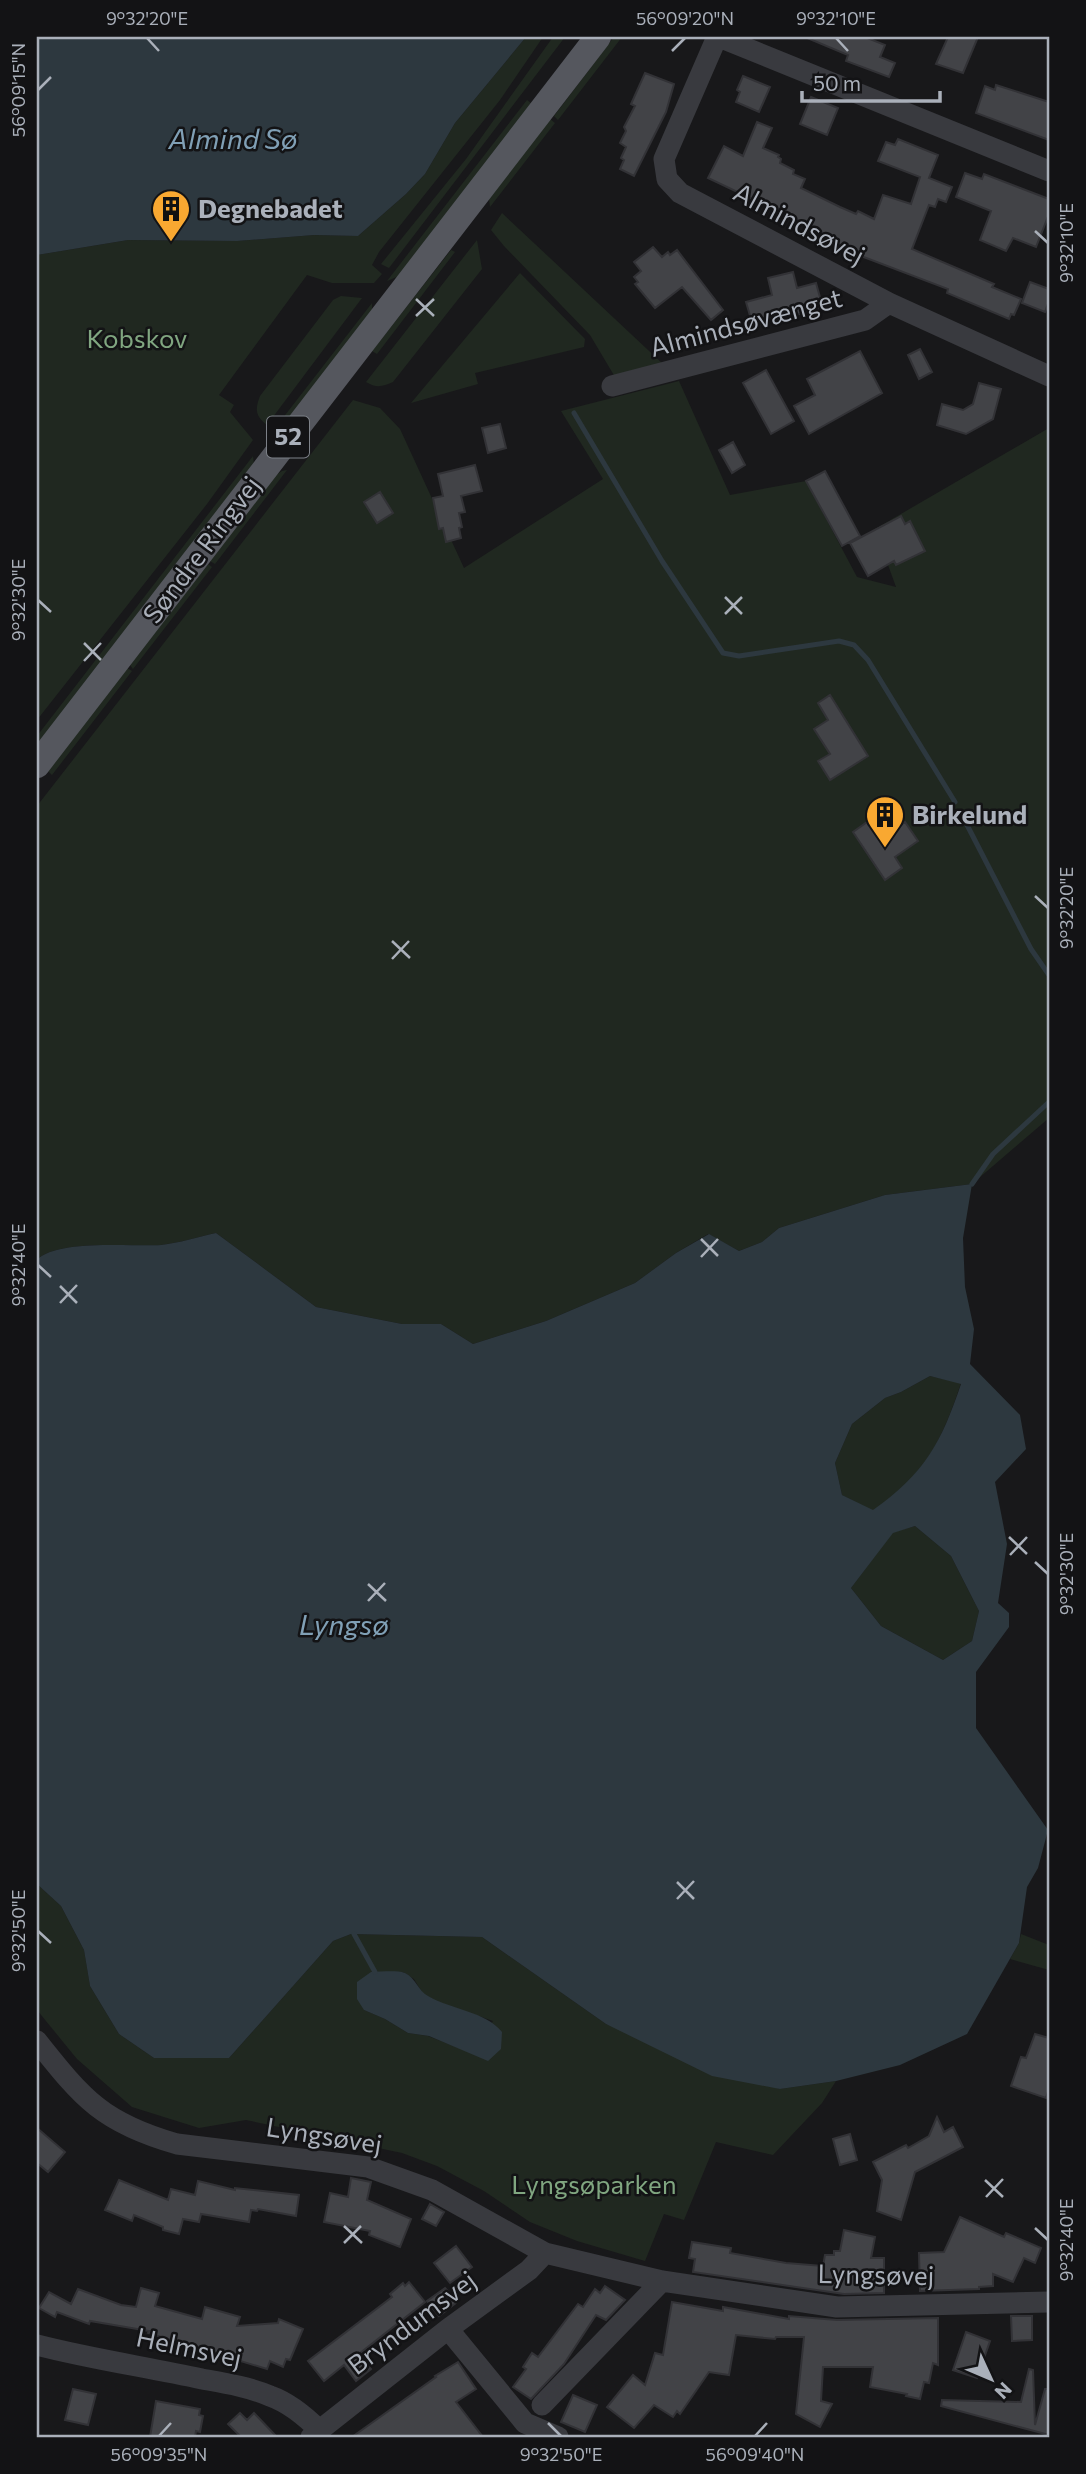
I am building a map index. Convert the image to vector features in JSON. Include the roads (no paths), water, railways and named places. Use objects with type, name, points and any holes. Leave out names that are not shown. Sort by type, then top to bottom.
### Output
[{"type":"main road","name":"Søndre Ringvej","points":[[37,765],[598,37]]},
{"type":"street","points":[[718,37],[1049,171]]},
{"type":"street","name":"Almindsøvej","points":[[718,37],[664,159],[667,179],[680,193],[888,303],[1049,376]]},
{"type":"street","name":"Almindsøvænget","points":[[612,386],[852,324],[874,315],[888,303]]},
{"type":"street","name":"Lyngsøvej","points":[[37,2040],[73,2087],[95,2107],[147,2136],[177,2144],[368,2167],[432,2190],[545,2253],[571,2257],[610,2270],[662,2281],[837,2307],[1049,2302]]},
{"type":"street","name":"Bryndumsvej","points":[[315,2433],[448,2329],[529,2270],[545,2253]]},
{"type":"street","points":[[542,2405],[662,2281]]},
{"type":"street","points":[[448,2329],[518,2430],[558,2437]]},
{"type":"street","name":"Helmsvej","points":[[37,2345],[69,2354],[123,2362],[218,2382],[271,2396],[309,2420],[315,2433]]},
{"type":"water","name":"Almind Sø","points":[[37,37],[526,37],[455,123],[425,174],[358,236],[314,235],[237,241],[128,240],[37,255]]},
{"type":"water","name":"Lyngsø","points":[[972,1184],[963,1238],[965,1287],[974,1329],[970,1364],[1020,1415],[1026,1449],[995,1482],[1007,1544],[998,1603],[1009,1613],[1009,1627],[976,1672],[976,1728],[1048,1830],[1038,1868],[1027,1887],[1019,1943],[967,2034],[900,2065],[836,2081],[780,2089],[712,2076],[606,2024],[482,1937],[351,1934],[333,1941],[229,2058],[154,2058],[119,2034],[90,1986],[84,1950],[61,1906],[37,1884],[37,1260],[47,1253],[61,1249],[96,1245],[161,1245],[216,1233],[316,1307],[402,1324],[441,1324],[473,1344],[546,1321],[635,1283],[676,1253],[709,1234],[739,1251],[762,1242],[779,1228],[885,1195]],"holes":[[[930,1376],[961,1384],[946,1423],[929,1455],[906,1483],[873,1510],[842,1495],[835,1463],[852,1424],[885,1398]],[[915,1526],[951,1556],[979,1611],[972,1641],[943,1660],[881,1626],[851,1588],[893,1533]]]},
{"type":"water","points":[[371,1972],[405,1973],[428,1996],[487,2019],[502,2032],[501,2049],[488,2061],[429,2036],[408,2033],[364,2010],[357,1999],[357,1982]]},
{"type":"waterway","points":[[574,413],[662,561],[723,653],[739,656],[839,641],[854,645],[868,660],[955,802]]},
{"type":"waterway","points":[[966,823],[1031,949],[1049,975]]},
{"type":"waterway","points":[[972,1184],[993,1154],[1049,1102]]},
{"type":"waterway","points":[[354,1934],[375,1972]]},
{"type":"place","name":"Degnebadet","points":[[171,243]]},
{"type":"place","name":"Birkelund","points":[[885,849]]},
{"type":"park label","name":"Kobskov","points":[[137,339]]},
{"type":"park label","name":"Lyngsøparken","points":[[594,2185]]}]
